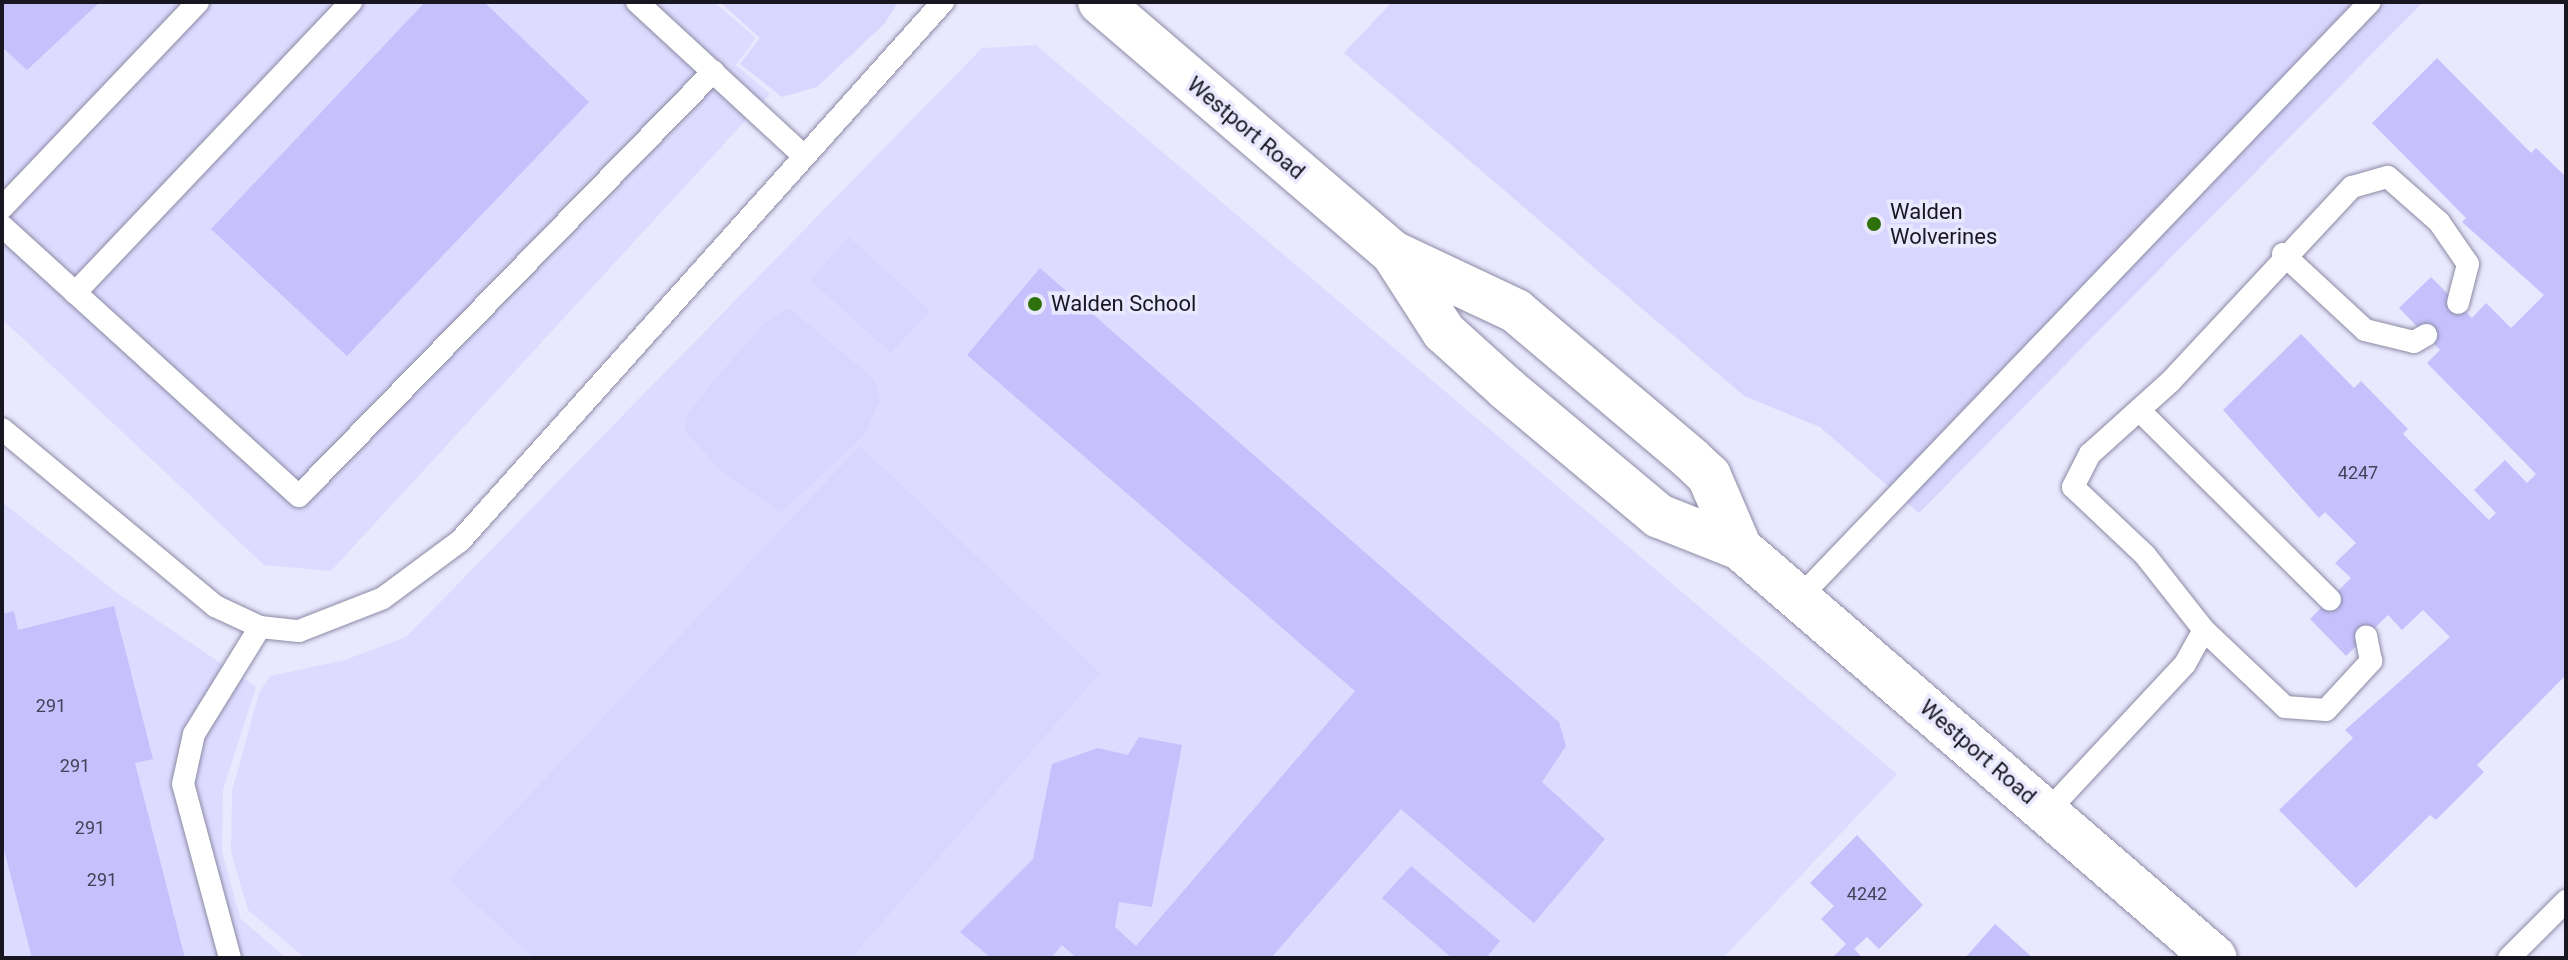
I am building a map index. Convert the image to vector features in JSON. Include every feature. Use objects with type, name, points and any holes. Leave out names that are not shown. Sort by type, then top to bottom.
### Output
[{"type":"main road","name":"Westport Road","points":[[1100,2],[1393,253],[1516,311],[1691,459],[1709,476],[1740,548]]},
{"type":"main road","name":"Westport Road","points":[[1393,253],[1444,332],[1507,389],[1659,516],[1740,548],[2215,958]]},
{"type":"lane","points":[[2,208],[198,2]]},
{"type":"lane","points":[[75,293],[351,2]]},
{"type":"lane","points":[[637,2],[804,156]]},
{"type":"lane","points":[[2,429],[215,606],[260,627],[299,631],[383,598],[460,541],[943,2]]},
{"type":"lane","points":[[1799,598],[2370,2]]},
{"type":"lane","points":[[2,226],[299,496],[713,72]]},
{"type":"lane","points":[[2366,636],[2371,661],[2326,710],[2285,707],[2204,630],[2145,555],[2073,487],[2090,454],[2139,410],[2283,254],[2352,187],[2388,177],[2439,222],[2468,264],[2458,303]]},
{"type":"lane","points":[[2283,254],[2365,330],[2414,342],[2426,335]]},
{"type":"lane","points":[[2139,410],[2330,600]]},
{"type":"lane","points":[[230,958],[183,784],[194,734],[260,627]]},
{"type":"lane","points":[[2047,812],[2185,664],[2204,630]]},
{"type":"lane","points":[[2509,958],[2566,901]]},
{"type":"shaded area","points":[[2,2],[714,2],[756,38],[736,65],[770,94],[331,571],[264,565],[2,319]]},
{"type":"shaded area","points":[[720,2],[898,2],[885,23],[817,87],[782,97],[740,64],[760,38]]},
{"type":"shaded area","name":"Walden Wolverines","points":[[1392,2],[2423,2],[1919,513],[1820,427],[1744,396],[1344,53]]},
{"type":"shaded area","name":"Walden School","points":[[1036,45],[1897,774],[1723,958],[305,958],[248,910],[231,852],[232,791],[259,693],[270,676],[345,660],[406,637],[982,48]]},
{"type":"shaded area","points":[[849,237],[930,311],[891,353],[810,280]]},
{"type":"shaded area","points":[[789,308],[874,379],[880,399],[865,434],[781,513],[719,469],[685,431],[687,415],[716,378],[764,324]]},
{"type":"shaded area","points":[[860,446],[1100,673],[851,958],[534,958],[449,880]]},
{"type":"shaded area","points":[[2,502],[117,593],[256,687],[223,790],[222,851],[240,918],[286,958],[2,958]]},
{"type":"building","points":[[2,2],[100,2],[27,70],[2,47]]},
{"type":"building","points":[[425,2],[484,2],[589,102],[347,356],[211,229]]},
{"type":"building","points":[[2437,58],[2531,153],[2536,148],[2566,177],[2566,675],[2477,765],[2484,772],[2436,820],[2430,815],[2356,888],[2279,810],[2353,738],[2345,730],[2450,637],[2423,610],[2402,630],[2388,615],[2346,656],[2310,619],[2351,578],[2335,563],[2356,543],[2325,512],[2319,518],[2223,410],[2301,334],[2354,388],[2361,381],[2408,429],[2403,434],[2489,520],[2496,513],[2474,490],[2505,460],[2527,483],[2536,474],[2427,363],[2440,350],[2399,308],[2431,277],[2472,318],[2486,303],[2511,328],[2544,295],[2462,222],[2466,218],[2372,123]]},
{"type":"building","name":"Walden School","points":[[1040,268],[1559,722],[1566,746],[1542,782],[1605,839],[1534,923],[1401,809],[1271,958],[1077,958],[1062,945],[1051,958],[991,958],[960,932],[1033,859],[1052,764],[1098,748],[1128,755],[1139,737],[1182,745],[1152,907],[1119,902],[1115,927],[1136,946],[1355,691],[967,355]]},
{"type":"building","points":[[114,606],[153,759],[135,763],[185,958],[32,958],[2,842],[2,614],[14,611],[18,630]]},
{"type":"building","points":[[1857,835],[1923,905],[1879,949],[1867,937],[1854,949],[1863,958],[1832,958],[1846,944],[1821,919],[1834,906],[1810,883]]},
{"type":"building","points":[[1411,866],[1500,941],[1486,958],[1452,958],[1382,898]]},
{"type":"building","points":[[1995,924],[2033,958],[1965,958]]},
{"type":"place","name":"Walden Wolverines","points":[[1874,224]]},
{"type":"place","name":"Walden School","points":[[1035,304]]}]
